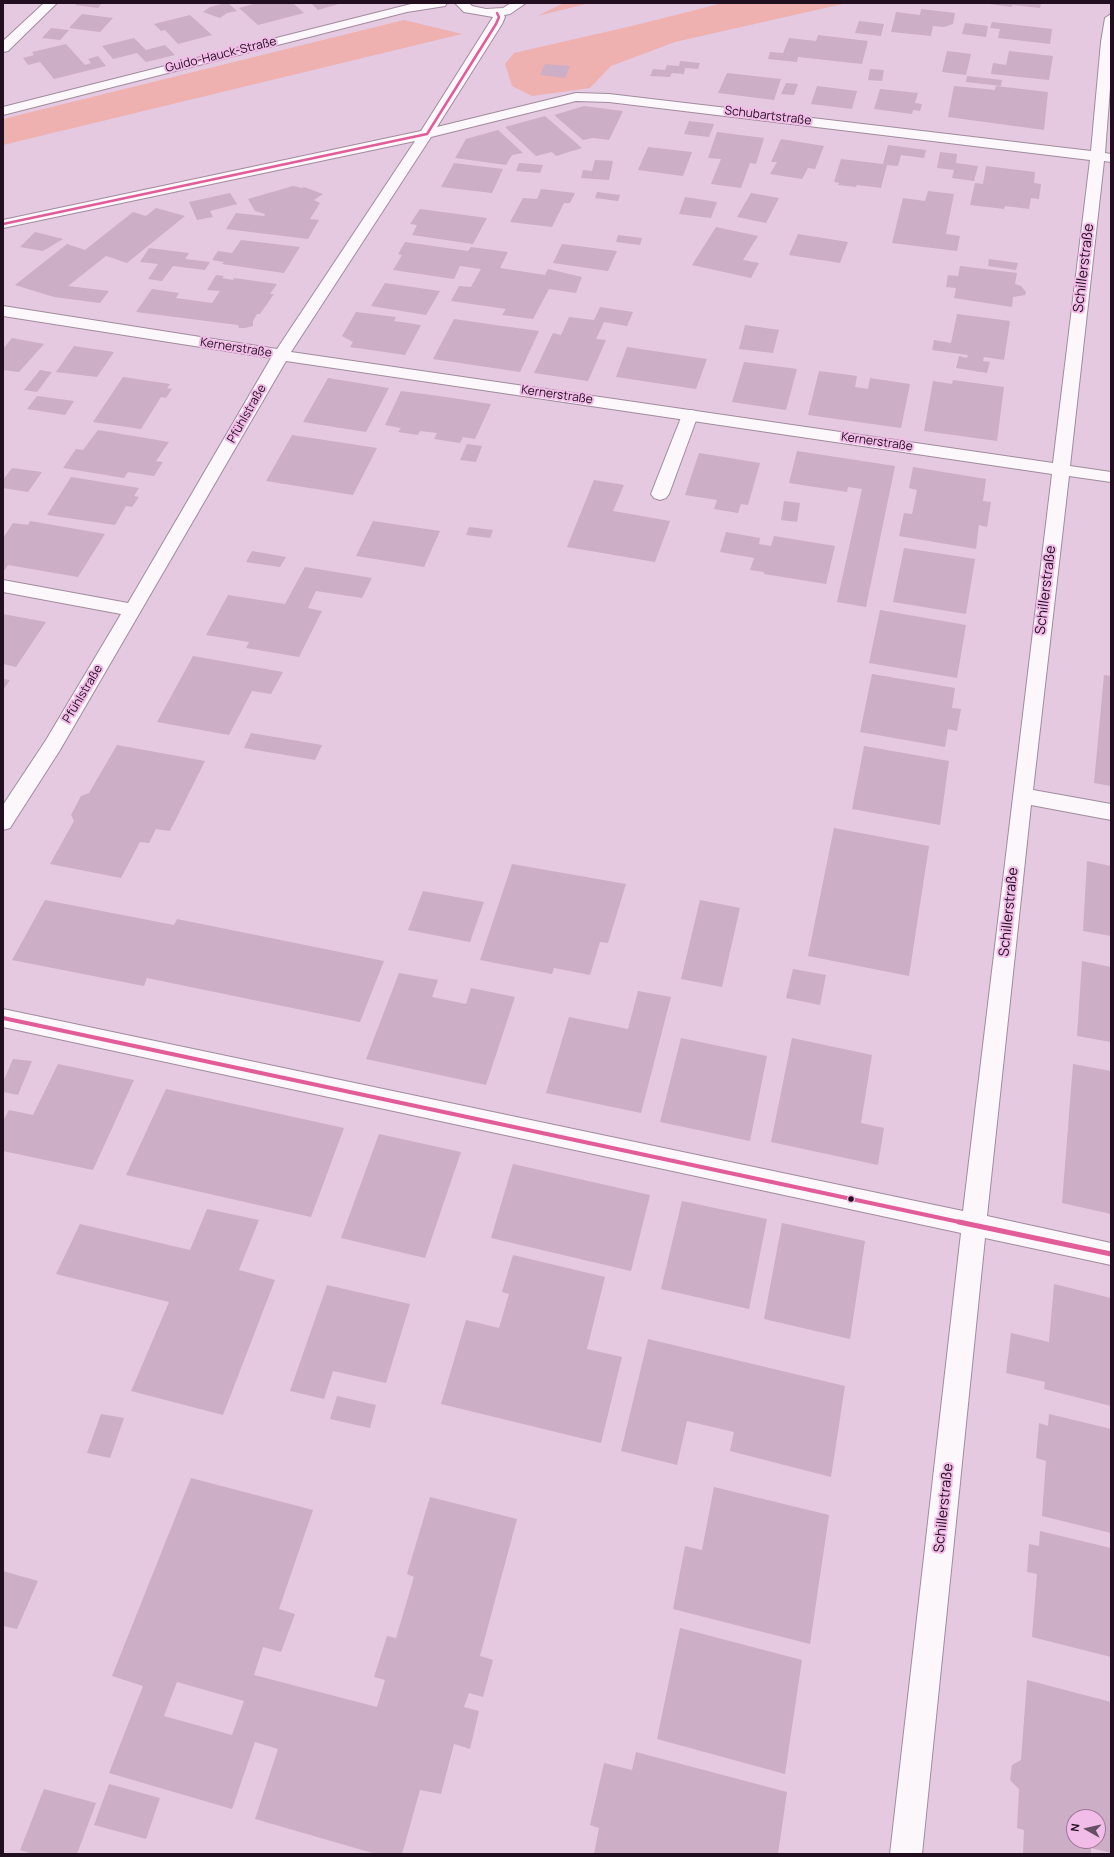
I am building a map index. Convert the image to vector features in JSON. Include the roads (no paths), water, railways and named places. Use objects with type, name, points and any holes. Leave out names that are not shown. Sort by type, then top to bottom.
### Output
[{"type":"street","points":[[3,48],[51,3]]},
{"type":"street","name":"Guido-Hauck-Straße","points":[[3,111],[322,29],[408,8],[441,3]]},
{"type":"street","points":[[460,3],[468,9],[476,12],[497,13],[510,9],[520,3]]},
{"type":"street","name":"Pfühlstraße","points":[[3,822],[52,745],[133,610],[281,355],[427,134],[496,24],[499,17],[497,13]]},
{"type":"street","name":"Schillerstraße","points":[[906,1854],[1022,796],[1061,469],[1104,157],[1107,42],[1111,18]]},
{"type":"street","name":"Schubartstraße","points":[[3,224],[427,134],[560,100],[596,96],[1104,157]]},
{"type":"street","name":"Kernerstraße","points":[[3,311],[281,355],[1111,476]]},
{"type":"street","points":[[660,494],[690,415]]},
{"type":"street","points":[[3,586],[133,610]]},
{"type":"street","points":[[1022,796],[1111,812]]},
{"type":"street","points":[[3,1018],[1111,1254]]}]
